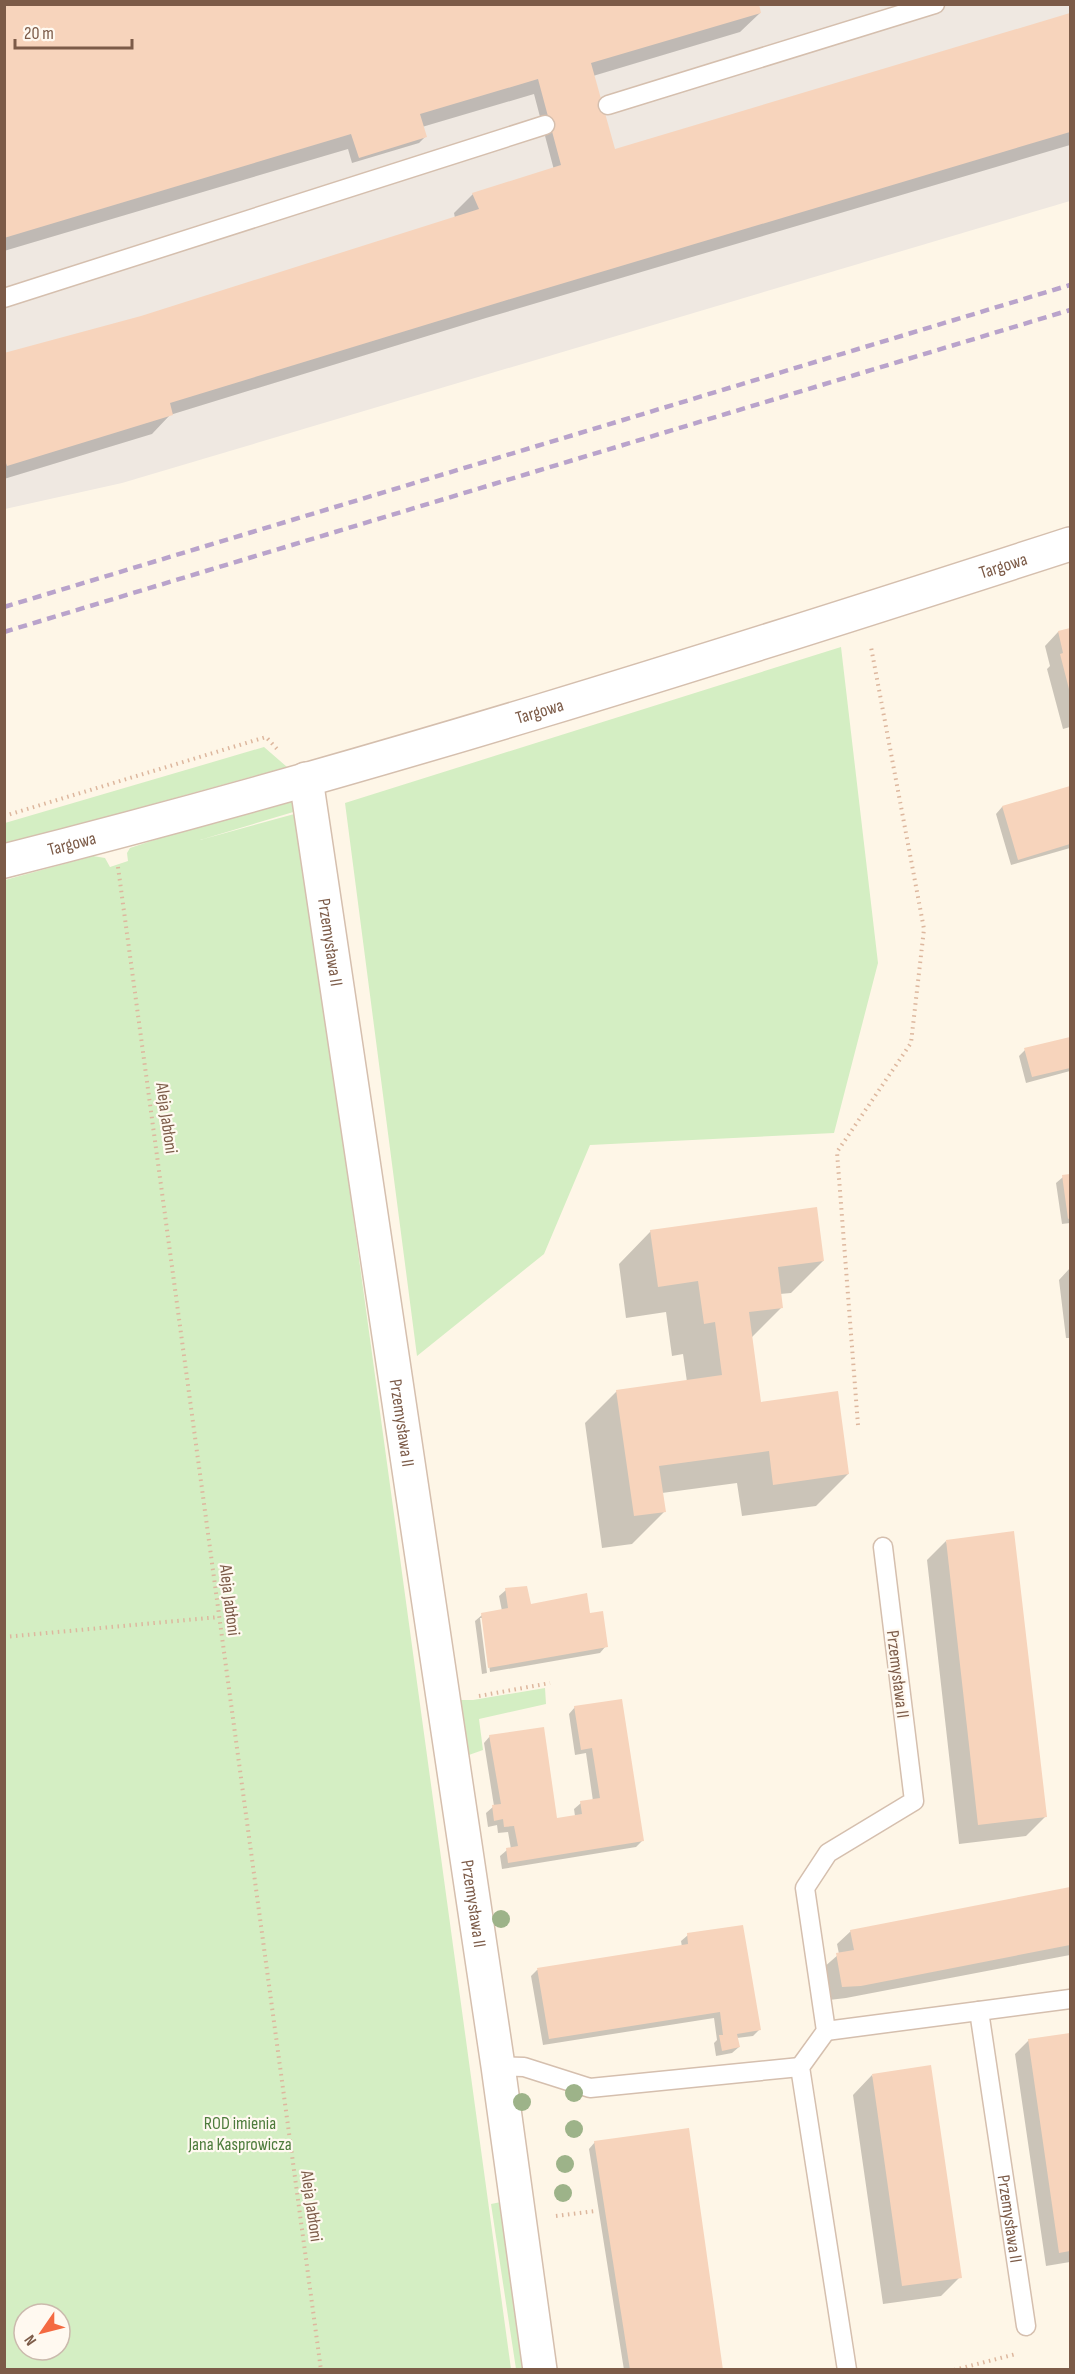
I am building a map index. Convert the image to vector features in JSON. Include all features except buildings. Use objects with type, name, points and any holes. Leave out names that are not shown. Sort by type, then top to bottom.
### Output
[{"type":"street","name":"Targowa","points":[[4,861],[114,834],[391,757],[864,611],[1071,544]]},
{"type":"street","name":"Przemysława II","points":[[306,779],[498,2066],[540,2370]]},
{"type":"lane","points":[[608,105],[935,4]]},
{"type":"lane","points":[[4,298],[545,125]]},
{"type":"lane","name":"Przemysława II","points":[[826,2031],[805,1888],[828,1852],[914,1801],[883,1547]]},
{"type":"lane","points":[[847,2370],[800,2067],[826,2031],[1070,1999]]},
{"type":"lane","name":"Przemysława II","points":[[979,2011],[1026,2326]]},
{"type":"lane","points":[[498,2066],[524,2067],[590,2088],[800,2067]]},
{"type":"path","points":[[858,1425],[837,1152],[911,1043],[924,929],[864,611]]},
{"type":"path","points":[[4,816],[266,737]]},
{"type":"path","name":"Aleja Jabłoni","points":[[114,834],[321,2370]]},
{"type":"path","points":[[4,1636],[219,1617]]},
{"type":"path","points":[[443,1695],[484,1695],[550,1683]]},
{"type":"path","points":[[954,2370],[1028,2351],[1026,2326]]},
{"type":"shaded area","points":[[4,5],[1070,5],[1070,201],[122,483],[5,509]]},
{"type":"green space","points":[[841,647],[878,963],[834,1133],[590,1145],[544,1254],[417,1356],[345,803]]},
{"type":"green space","points":[[264,747],[287,767],[5,845],[5,823]]},
{"type":"green space","name":"ROD imienia Jana Kasprowicza","points":[[286,796],[295,800],[300,810],[200,840],[298,813],[511,2369],[5,2370],[5,880],[93,856],[105,858],[110,867],[128,861],[127,853],[130,848]]},
{"type":"green space","points":[[545,1688],[546,1704],[479,1719],[483,1750],[466,1756],[459,1700],[473,1700]]},
{"type":"green space","points":[[501,2202],[525,2369],[516,2369],[491,2204]]},
{"type":"railway","points":[[4,607],[1070,285]]},
{"type":"railway","points":[[4,632],[1070,310]]}]
